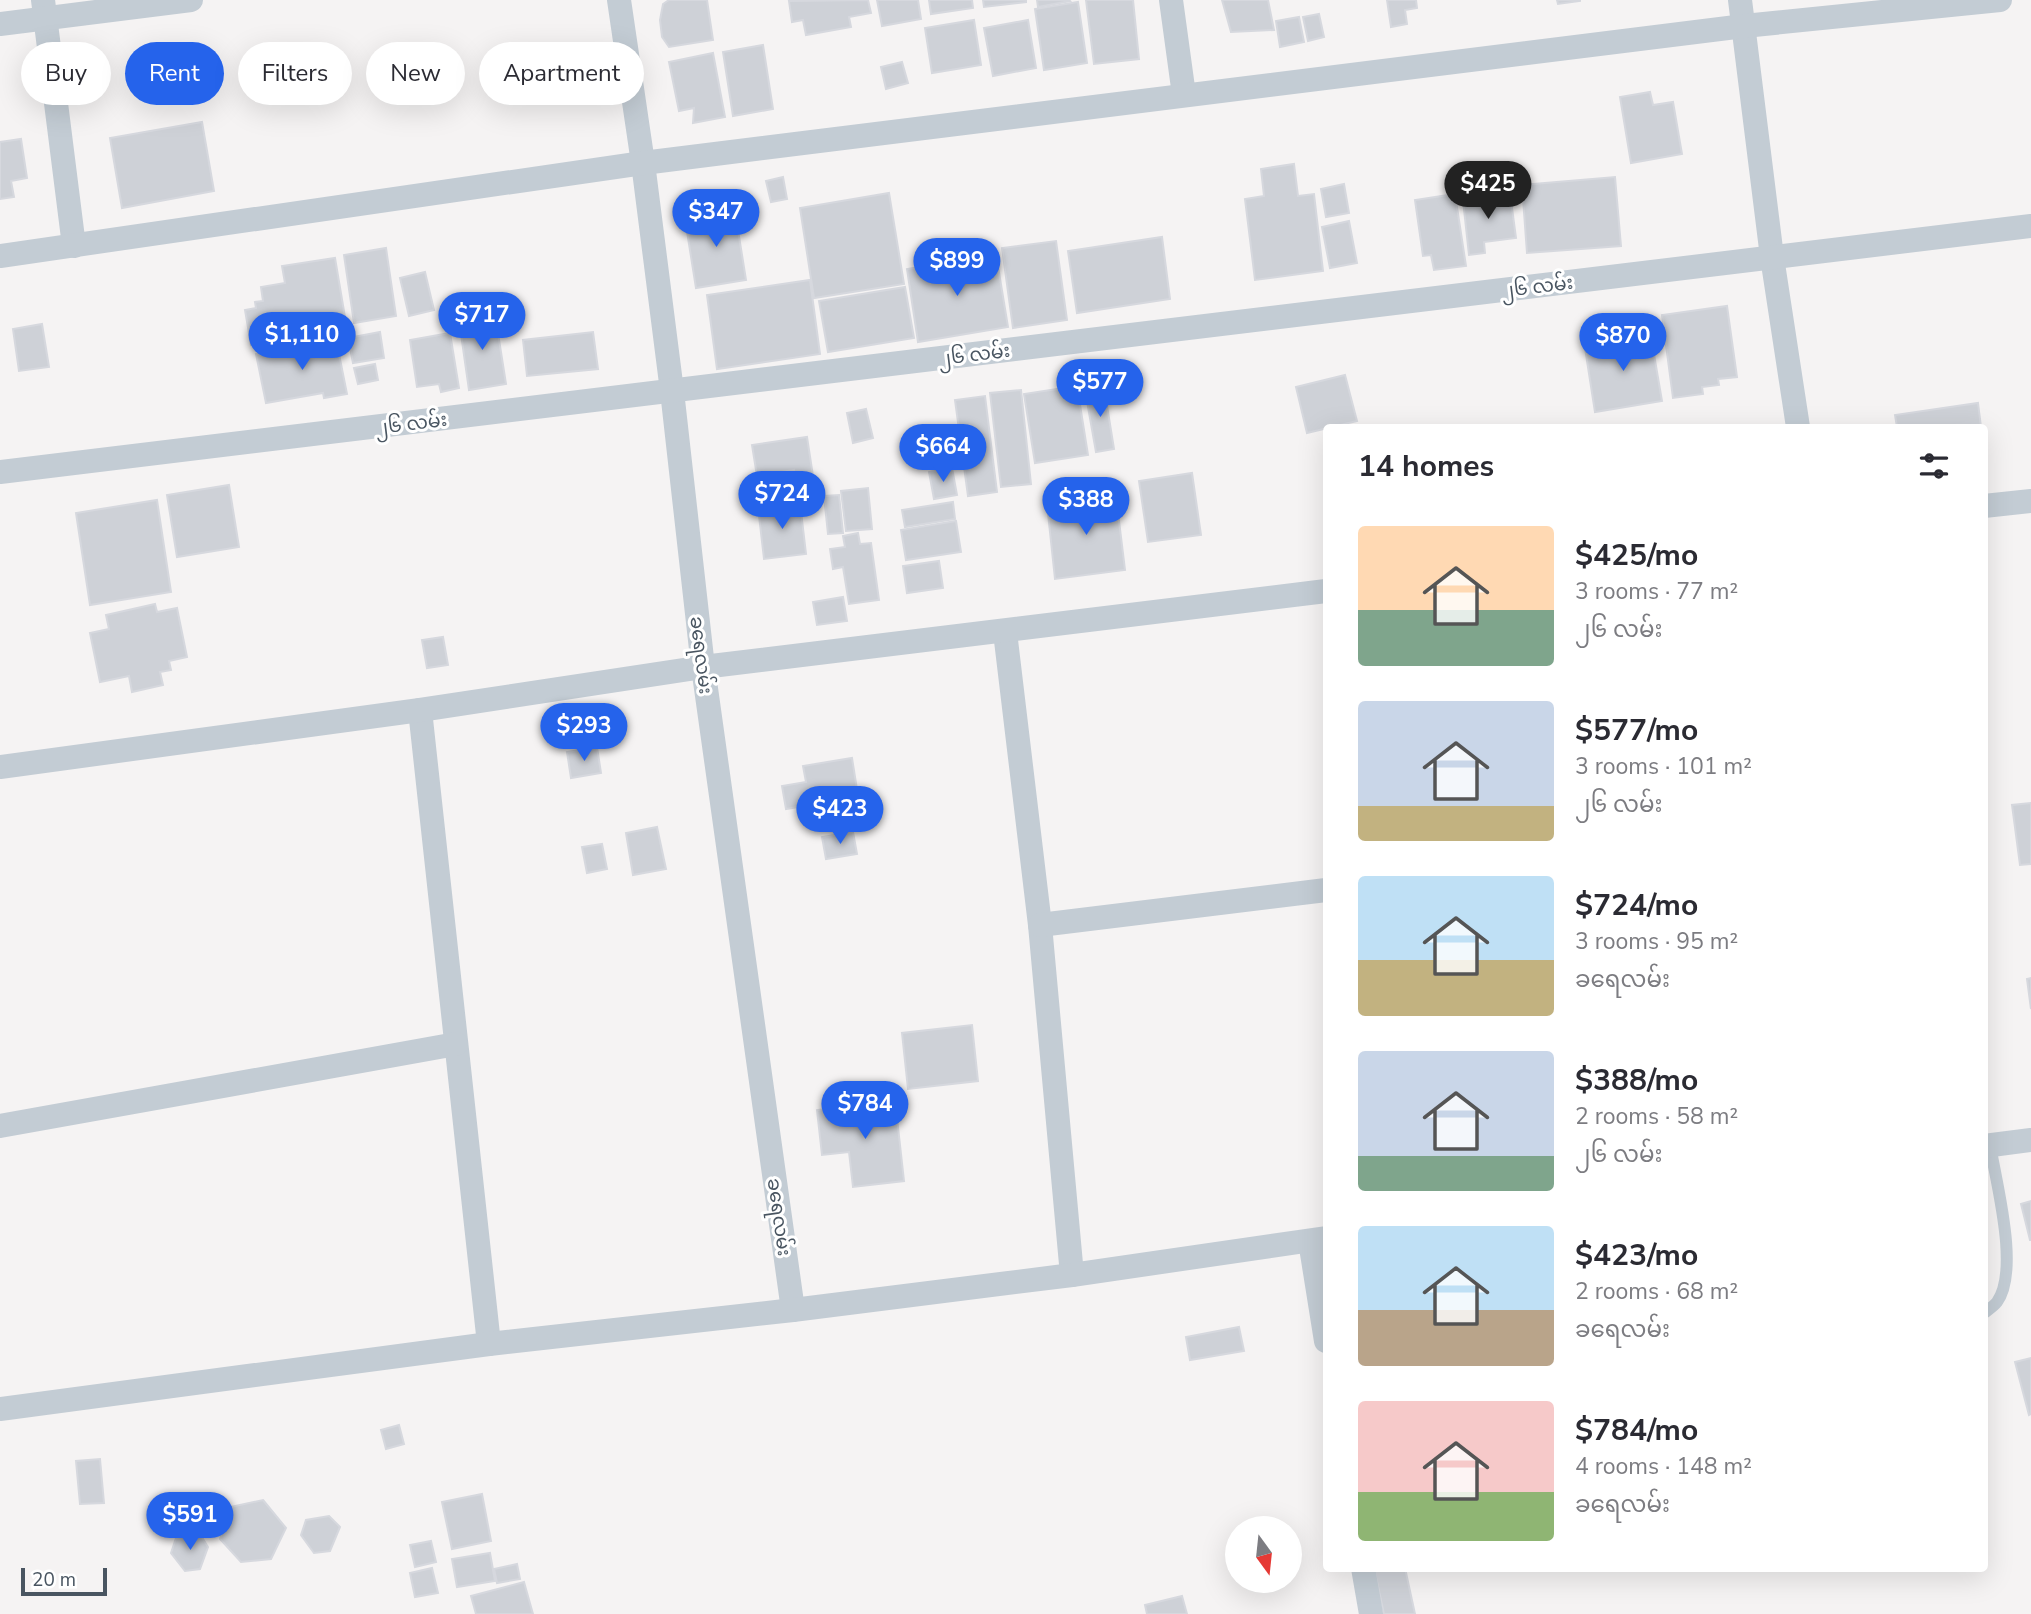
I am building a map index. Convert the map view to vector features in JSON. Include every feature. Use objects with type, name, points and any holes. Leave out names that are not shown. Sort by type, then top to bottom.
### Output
[{"type":"street","points":[[0,24],[44,9],[191,0]]},
{"type":"street","name":"ခရေလမ်း","points":[[619,0],[672,391],[703,667],[793,1310]]},
{"type":"street","points":[[1171,0],[1184,96]]},
{"type":"street","points":[[1740,0],[1772,257],[1798,424]]},
{"type":"street","points":[[0,256],[643,163],[1744,26],[2000,0]]},
{"type":"street","points":[[44,9],[74,246]]},
{"type":"street","name":"၂၆ လမ်း","points":[[0,472],[2031,226]]},
{"type":"street","points":[[1988,505],[2031,500]]},
{"type":"street","points":[[0,767],[420,710],[703,667],[1323,591]]},
{"type":"street","points":[[1006,632],[1040,925],[1072,1275]]},
{"type":"street","points":[[420,710],[489,1344]]},
{"type":"street","points":[[1040,925],[1323,890]]},
{"type":"street","points":[[0,1126],[456,1044]]},
{"type":"street","points":[[1988,1146],[2031,1140]]},
{"type":"street","points":[[0,1409],[489,1344],[1072,1275],[1318,1239],[1323,1303]]},
{"type":"street","points":[[1364,1572],[1371,1614]]},
{"type":"lane","points":[[1988,1151],[2008,1257],[2004,1284],[1997,1302],[1988,1310]]},
{"type":"building","points":[[669,0],[707,0],[713,40],[669,47],[662,37],[660,20],[663,4]]},
{"type":"building","points":[[868,0],[871,13],[849,17],[851,27],[806,35],[803,20],[792,22],[789,1]]},
{"type":"building","points":[[877,0],[918,0],[921,19],[882,26]]},
{"type":"building","points":[[929,0],[972,0],[973,8],[931,14]]},
{"type":"building","points":[[983,0],[1026,0],[1026,2],[984,7]]},
{"type":"building","points":[[1037,0],[1069,0],[1070,1],[1038,7]]},
{"type":"building","points":[[1086,0],[1133,0],[1139,59],[1094,64]]},
{"type":"building","points":[[1222,0],[1268,0],[1274,30],[1231,32]]},
{"type":"building","points":[[1387,0],[1416,0],[1417,8],[1405,10],[1407,24],[1391,27]]},
{"type":"building","points":[[1557,0],[1580,0],[1580,1],[1558,4]]},
{"type":"building","points":[[1078,2],[1087,63],[1044,70],[1035,9]]},
{"type":"building","points":[[1319,14],[1324,37],[1308,41],[1303,17]]},
{"type":"building","points":[[1299,17],[1304,42],[1280,47],[1276,21]]},
{"type":"building","points":[[974,20],[981,65],[932,73],[925,28]]},
{"type":"building","points":[[1028,20],[1036,68],[993,76],[984,28]]},
{"type":"building","points":[[763,45],[773,109],[733,116],[723,52]]},
{"type":"building","points":[[713,53],[725,117],[693,123],[694,108],[679,111],[669,62]]},
{"type":"building","points":[[902,62],[908,83],[886,89],[881,67]]},
{"type":"building","points":[[1650,92],[1653,105],[1673,102],[1682,154],[1631,163],[1620,97]]},
{"type":"building","points":[[202,122],[214,191],[122,208],[110,138]]},
{"type":"building","points":[[21,139],[27,178],[11,181],[14,197],[0,199],[0,142]]},
{"type":"building","points":[[1294,164],[1298,196],[1314,194],[1323,271],[1255,280],[1245,199],[1264,196],[1261,169]]},
{"type":"building","points":[[783,177],[787,199],[771,202],[766,181]]},
{"type":"building","points":[[1615,177],[1621,246],[1527,253],[1522,185]]},
{"type":"building","points":[[1344,184],[1349,213],[1326,217],[1321,189]]},
{"type":"building","points":[[889,193],[904,284],[814,298],[800,208]]},
{"type":"building","points":[[1510,193],[1516,238],[1484,242],[1485,253],[1469,255],[1463,200]]},
{"type":"building","points":[[1455,194],[1466,266],[1434,270],[1431,255],[1423,256],[1415,200]]},
{"type":"building","points":[[735,211],[746,280],[696,288],[685,219]]},
{"type":"building","points":[[1349,221],[1357,263],[1330,268],[1322,227]]},
{"type":"building","points":[[1162,237],[1170,299],[1077,313],[1068,251]]},
{"type":"building","points":[[1056,241],[1067,320],[1013,328],[1002,248]]},
{"type":"building","points":[[386,248],[396,316],[354,323],[344,255]]},
{"type":"building","points":[[996,254],[1008,327],[918,342],[907,269]]},
{"type":"building","points":[[335,258],[347,329],[251,345],[245,310],[256,308],[255,302],[263,301],[261,287],[285,283],[282,266]]},
{"type":"building","points":[[425,272],[434,310],[409,316],[400,278]]},
{"type":"building","points":[[810,280],[820,354],[717,369],[707,295]]},
{"type":"building","points":[[905,287],[914,338],[828,352],[819,301]]},
{"type":"building","points":[[1727,306],[1737,377],[1718,379],[1719,385],[1702,387],[1703,394],[1673,398],[1662,315]]},
{"type":"building","points":[[495,314],[506,384],[469,390],[459,320]]},
{"type":"building","points":[[42,324],[49,367],[19,371],[13,329]]},
{"type":"building","points":[[380,332],[384,358],[353,363],[348,338]]},
{"type":"building","points":[[593,332],[598,369],[527,376],[523,340]]},
{"type":"building","points":[[1631,332],[1633,340],[1651,337],[1662,401],[1595,412],[1585,348],[1608,344],[1606,336]]},
{"type":"building","points":[[450,333],[459,388],[441,392],[439,384],[417,387],[410,340]]},
{"type":"building","points":[[336,339],[347,394],[324,398],[323,393],[266,403],[256,354]]},
{"type":"building","points":[[375,364],[378,380],[358,384],[354,368]]},
{"type":"building","points":[[1345,375],[1357,421],[1323,424],[1323,429],[1307,433],[1296,387]]},
{"type":"building","points":[[1077,386],[1088,455],[1035,463],[1024,394]]},
{"type":"building","points":[[1104,387],[1114,449],[1096,452],[1085,390]]},
{"type":"building","points":[[1021,390],[1031,484],[1001,487],[990,393]]},
{"type":"building","points":[[985,396],[997,492],[968,496],[955,400]]},
{"type":"building","points":[[1978,403],[1981,424],[1896,424],[1895,415]]},
{"type":"building","points":[[866,409],[873,438],[853,443],[847,413]]},
{"type":"building","points":[[807,437],[813,476],[796,479],[794,470],[757,476],[752,445]]},
{"type":"building","points":[[952,468],[957,495],[934,499],[929,472]]},
{"type":"building","points":[[1192,473],[1201,535],[1148,542],[1139,481]]},
{"type":"building","points":[[229,485],[239,547],[177,557],[167,495]]},
{"type":"building","points":[[868,488],[872,529],[846,531],[841,491]]},
{"type":"building","points":[[839,495],[843,533],[828,534],[824,496]]},
{"type":"building","points":[[1116,496],[1125,570],[1055,579],[1047,504]]},
{"type":"building","points":[[157,500],[171,592],[90,605],[76,513]]},
{"type":"building","points":[[953,502],[955,519],[905,527],[902,510]]},
{"type":"building","points":[[800,503],[806,554],[764,559],[758,507]]},
{"type":"building","points":[[956,521],[961,552],[906,560],[901,530]]},
{"type":"building","points":[[858,533],[860,544],[871,543],[879,600],[849,604],[843,567],[833,569],[830,549],[845,547],[843,536]]},
{"type":"building","points":[[939,561],[943,588],[907,593],[903,566]]},
{"type":"building","points":[[843,597],[847,621],[817,625],[813,602]]},
{"type":"building","points":[[155,604],[157,612],[177,608],[187,657],[169,661],[171,670],[160,672],[163,685],[132,692],[129,676],[100,682],[90,633],[109,629],[106,615]]},
{"type":"building","points":[[443,637],[448,665],[427,668],[422,640]]},
{"type":"building","points":[[597,747],[601,773],[571,778],[567,752]]},
{"type":"building","points":[[852,758],[862,821],[813,829],[810,805],[786,809],[782,786],[806,782],[803,766]]},
{"type":"building","points":[[2031,803],[2031,864],[2020,865],[2012,805]]},
{"type":"building","points":[[657,827],[666,869],[633,875],[626,833]]},
{"type":"building","points":[[853,832],[857,854],[826,859],[822,837]]},
{"type":"building","points":[[602,844],[607,869],[587,873],[582,847]]},
{"type":"building","points":[[2031,978],[2031,1009],[2027,979]]},
{"type":"building","points":[[972,1025],[978,1081],[908,1089],[902,1033]]},
{"type":"building","points":[[895,1100],[904,1181],[853,1187],[849,1152],[822,1155],[817,1110]]},
{"type":"building","points":[[2031,1201],[2031,1240],[2030,1240],[2021,1204]]},
{"type":"building","points":[[1239,1327],[1244,1351],[1190,1360],[1186,1337]]},
{"type":"building","points":[[2031,1358],[2031,1414],[2029,1415],[2015,1362]]},
{"type":"building","points":[[399,1425],[404,1444],[386,1449],[381,1430]]},
{"type":"building","points":[[100,1459],[104,1503],[80,1504],[76,1461]]},
{"type":"building","points":[[482,1494],[491,1541],[452,1549],[442,1502]]},
{"type":"building","points":[[263,1500],[286,1528],[271,1559],[241,1562],[220,1539],[230,1507]]},
{"type":"building","points":[[329,1516],[340,1527],[330,1551],[314,1553],[301,1535],[306,1520]]},
{"type":"building","points":[[200,1534],[208,1547],[200,1569],[185,1571],[171,1553],[176,1538]]},
{"type":"building","points":[[431,1541],[436,1562],[415,1567],[410,1545]]},
{"type":"building","points":[[490,1553],[495,1581],[457,1587],[452,1559]]},
{"type":"building","points":[[517,1564],[520,1579],[497,1583],[494,1569]]},
{"type":"building","points":[[432,1568],[438,1593],[415,1597],[410,1573]]},
{"type":"building","points":[[1375,1572],[1406,1572],[1415,1614],[1384,1614]]},
{"type":"building","points":[[524,1582],[533,1614],[476,1614],[471,1596]]},
{"type":"building","points":[[1182,1596],[1187,1614],[1147,1614],[1145,1605]]}]
